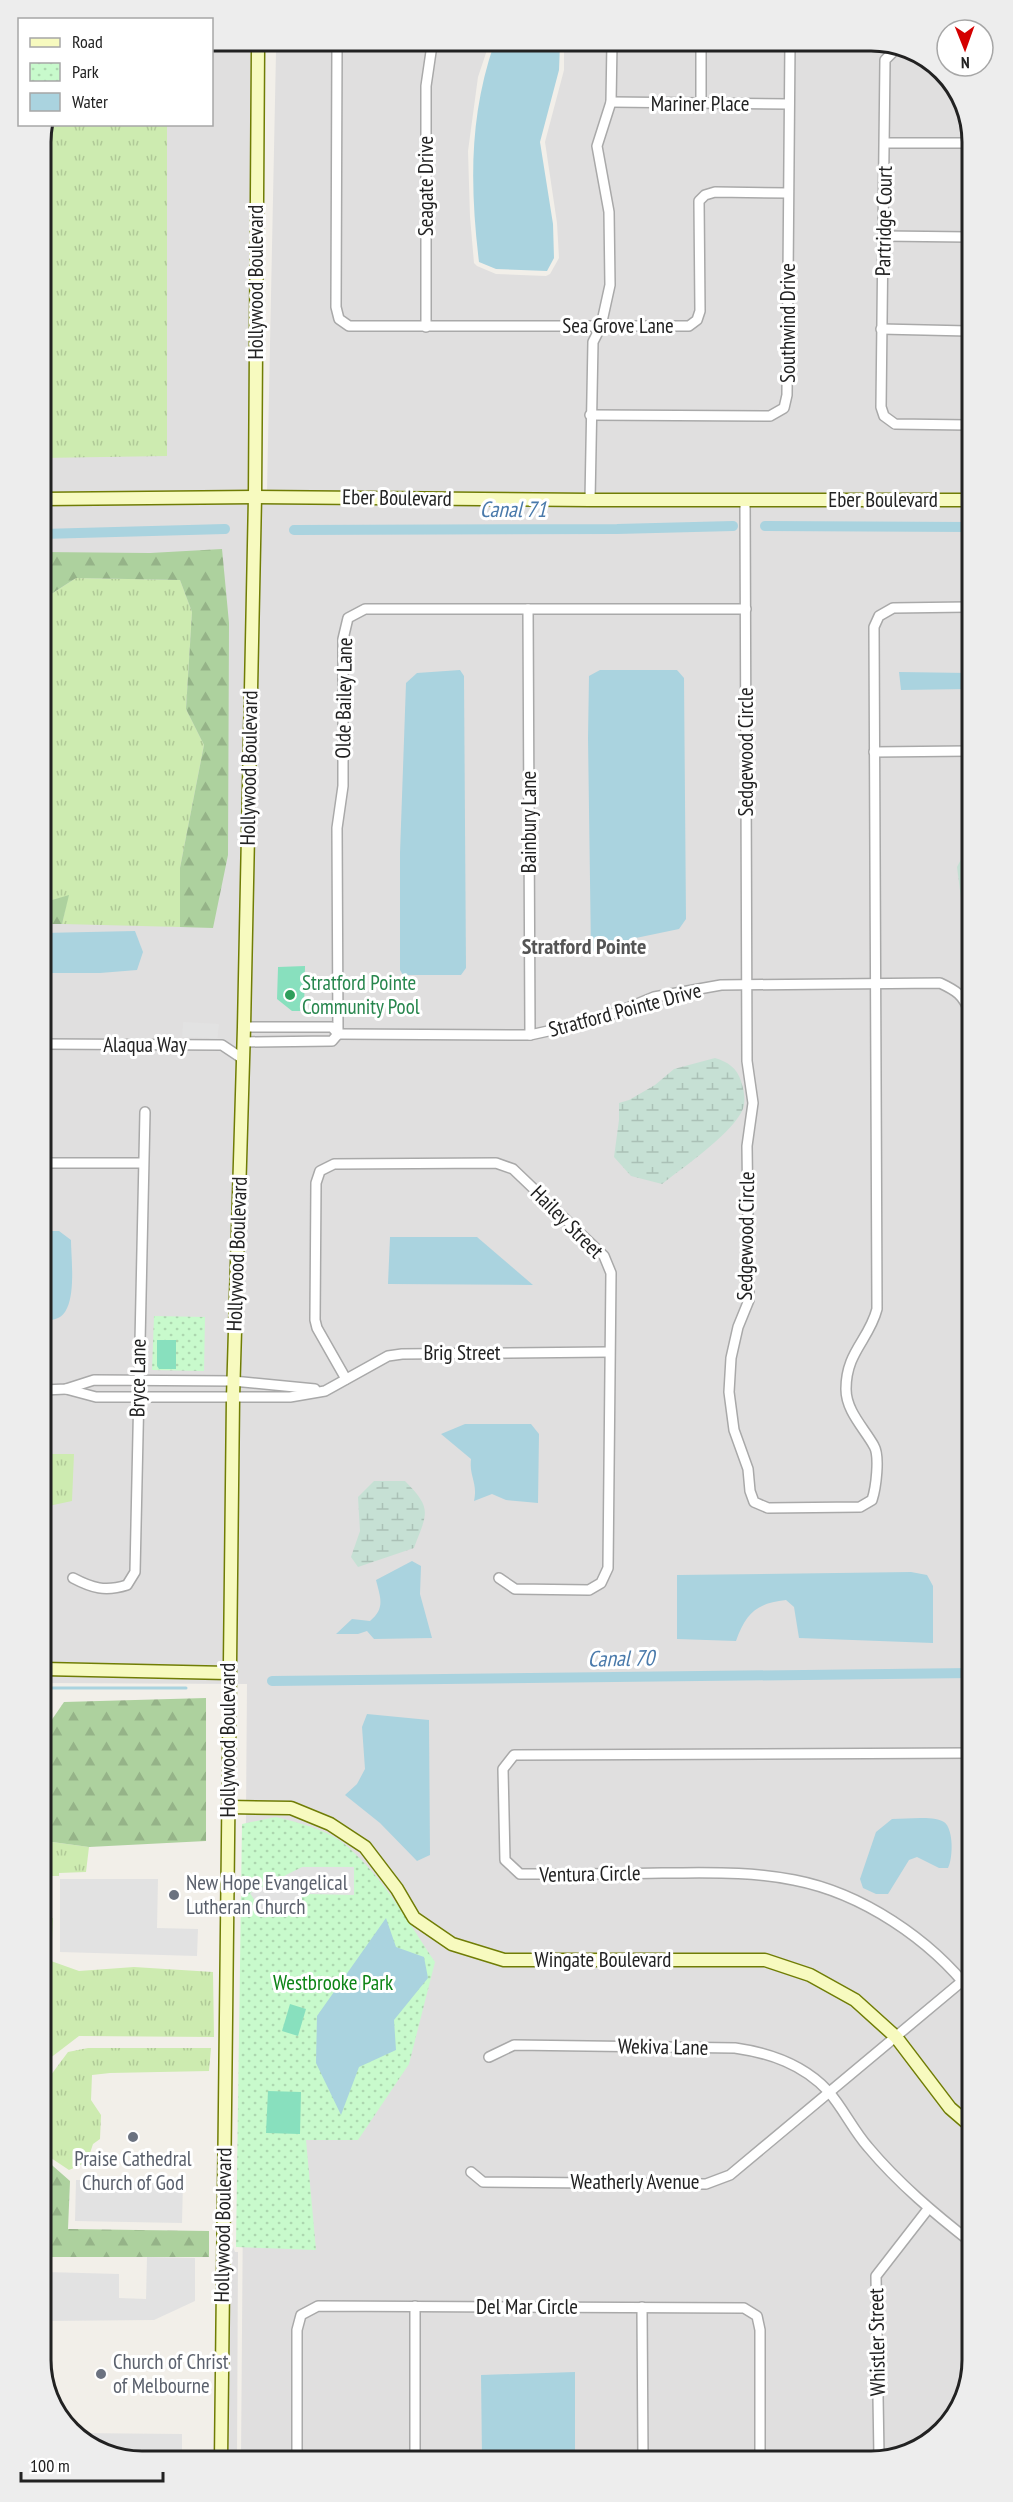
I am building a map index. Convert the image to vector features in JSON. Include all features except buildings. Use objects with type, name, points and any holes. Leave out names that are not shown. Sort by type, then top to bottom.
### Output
[{"type":"street","name":"Hollywood Boulevard","points":[[221,2451],[228,1673],[255,496],[258,51]]},
{"type":"street","name":"Sea Grove Lane","points":[[337,51],[336,307],[339,319],[349,326],[683,327],[693,323],[699,317],[700,311],[699,201],[705,195],[715,192],[789,193]]},
{"type":"street","name":"Seagate Drive","points":[[426,327],[426,86],[431,51]]},
{"type":"street","points":[[590,500],[592,342],[601,326],[610,285],[609,212],[597,146],[611,102],[612,51]]},
{"type":"street","points":[[701,51],[701,103]]},
{"type":"street","name":"Southwind Drive","points":[[590,415],[770,416],[780,412],[786,403],[790,51]]},
{"type":"street","name":"Partridge Court","points":[[891,54],[885,60],[886,143],[880,399],[884,416],[895,424],[962,425]]},
{"type":"street","name":"Mariner Place","points":[[611,102],[789,104]]},
{"type":"street","points":[[886,143],[962,142]]},
{"type":"street","points":[[883,236],[962,237]]},
{"type":"street","points":[[881,329],[962,332]]},
{"type":"street","name":"Eber Boulevard","points":[[51,499],[255,496],[590,500],[962,500]]},
{"type":"street","name":"Sedgewood Circle","points":[[745,499],[747,1061],[753,1103],[747,1146],[749,1300],[738,1327],[733,1348],[729,1392],[734,1430],[748,1469],[750,1491],[754,1502],[768,1508],[860,1507],[872,1500],[876,1488],[876,1448],[853,1413],[846,1391],[853,1352],[873,1325],[877,1309],[874,627],[879,616],[893,608],[962,607]]},
{"type":"street","name":"Olde Bailey Lane","points":[[338,1034],[337,828],[343,786],[343,639],[348,618],[365,609],[746,609]]},
{"type":"street","name":"Bainbury Lane","points":[[528,609],[530,1035]]},
{"type":"street","points":[[874,752],[962,751]]},
{"type":"street","name":"Stratford Pointe Drive","points":[[338,1034],[530,1035],[598,1020],[665,995],[721,985],[940,983],[957,990],[962,997]]},
{"type":"street","points":[[243,1042],[332,1041],[338,1034],[332,1027],[244,1027]]},
{"type":"street","name":"Alaqua Way","points":[[51,1044],[222,1045],[243,1059]]},
{"type":"street","name":"Bryce Lane","points":[[73,1578],[92,1588],[117,1588],[127,1585],[135,1572],[142,1163],[145,1112]]},
{"type":"street","points":[[51,1163],[142,1163]]},
{"type":"street","name":"Hailey Street","points":[[346,1379],[317,1328],[315,1320],[316,1183],[320,1171],[334,1164],[496,1163],[513,1168],[604,1256],[611,1273],[608,1568],[602,1583],[589,1590],[515,1589],[499,1578]]},
{"type":"street","name":"Brig Street","points":[[66,1389],[96,1397],[290,1397],[325,1391],[388,1356],[402,1354],[609,1352]]},
{"type":"street","points":[[51,1390],[66,1389],[94,1380],[139,1380],[233,1381],[325,1391]]},
{"type":"street","points":[[51,1669],[228,1673]]},
{"type":"street","name":"Ventura Circle","points":[[962,1753],[514,1755],[503,1768],[505,1860],[520,1874],[739,1872],[796,1880],[851,1899],[893,1920],[932,1949],[962,1981]]},
{"type":"street","name":"Wingate Boulevard","points":[[228,1807],[291,1808],[330,1824],[365,1847],[397,1889],[414,1918],[452,1944],[504,1960],[765,1960],[810,1974],[855,2000],[896,2037],[950,2108],[962,2118]]},
{"type":"street","name":"Weatherly Avenue","points":[[471,2172],[483,2182],[705,2184],[730,2175],[962,1981]]},
{"type":"street","name":"Wekiva Lane","points":[[489,2057],[514,2045],[735,2048],[765,2052],[787,2061],[828,2091]]},
{"type":"street","points":[[828,2091],[867,2147],[928,2209],[962,2235]]},
{"type":"street","name":"Whistler Street","points":[[879,2450],[876,2276],[928,2209]]},
{"type":"street","name":"Del Mar Circle","points":[[297,2451],[297,2330],[301,2315],[318,2306],[744,2308],[756,2316],[760,2330],[760,2451]]},
{"type":"street","points":[[415,2306],[415,2451]]},
{"type":"street","points":[[642,2307],[643,2451]]},
{"type":"shaded area","points":[[213,51],[250,51],[255,496],[962,500],[962,2360],[955,2395],[947,2411],[935,2424],[916,2439],[900,2446],[871,2451],[241,2451],[247,1684],[51,1683],[51,136],[53,126],[213,126]]},
{"type":"shaded area","points":[[262,51],[487,51],[478,77],[468,151],[470,217],[474,263],[496,274],[546,276],[550,274],[559,258],[557,223],[545,142],[564,70],[564,51],[877,51],[906,58],[926,70],[947,91],[957,113],[961,130],[962,494],[267,491],[276,52]]},
{"type":"shaded area","points":[[183,1022],[219,1024],[217,1041],[209,1038],[182,1037]]},
{"type":"shaded area","points":[[302,1867],[354,1867],[354,1895],[308,1894],[307,1887],[298,1891],[301,1899],[265,1918],[250,1893]]},
{"type":"shaded area","points":[[60,1879],[158,1879],[157,1928],[198,1929],[197,1956],[60,1952]]},
{"type":"shaded area","points":[[76,2180],[183,2182],[182,2223],[75,2221]]},
{"type":"shaded area","points":[[229,2244],[232,2244],[235,2252],[238,2252],[237,2451],[229,2451]]},
{"type":"shaded area","points":[[147,2257],[195,2258],[195,2301],[154,2320],[51,2321],[51,2272],[119,2274],[119,2298],[146,2299]]},
{"type":"shaded area","points":[[89,2433],[182,2434],[182,2451],[136,2451],[107,2444]]},
{"type":"green space","points":[[53,126],[167,126],[167,456],[51,458]]},
{"type":"green space","points":[[222,549],[229,623],[228,855],[213,928],[180,927],[180,868],[204,745],[186,709],[192,612],[180,580],[76,578],[51,594],[51,552],[150,553]]},
{"type":"green space","points":[[76,578],[180,580],[192,612],[186,709],[204,745],[180,868],[180,927],[62,924],[68,896],[51,901],[51,594]]},
{"type":"green space","points":[[962,857],[962,900],[961,898],[957,867]]},
{"type":"green space","points":[[69,895],[62,924],[51,924],[51,900]]},
{"type":"green space","points":[[305,966],[304,1011],[292,1011],[277,999],[278,967]]},
{"type":"green space","points":[[715,1058],[731,1066],[741,1081],[744,1105],[735,1122],[705,1151],[662,1184],[631,1176],[614,1157],[619,1103],[655,1085],[674,1069]]},
{"type":"green space","points":[[154,1316],[205,1317],[204,1371],[152,1370]]},
{"type":"green space","points":[[157,1340],[176,1340],[176,1369],[159,1369],[157,1366]]},
{"type":"green space","points":[[51,1454],[74,1454],[72,1501],[51,1506]]},
{"type":"green space","points":[[374,1481],[405,1481],[424,1505],[424,1519],[414,1548],[358,1567],[351,1557],[360,1531],[358,1497]]},
{"type":"green space","points":[[206,1698],[206,1841],[89,1847],[51,1842],[51,1721],[64,1702]]},
{"type":"green space","name":"Westbrooke Park","points":[[276,1817],[323,1832],[348,1847],[384,1887],[435,1962],[409,2064],[358,2140],[306,2140],[316,2250],[236,2247],[242,1824]]},
{"type":"green space","points":[[51,1842],[89,1847],[86,1872],[59,1873],[59,1876],[51,1876]]},
{"type":"green space","points":[[51,1918],[53,1918],[51,1961]]},
{"type":"green space","points":[[51,1961],[79,1971],[134,1967],[213,1972],[214,2037],[79,2036],[51,2057]]},
{"type":"green space","points":[[290,2004],[306,2009],[298,2036],[282,2031]]},
{"type":"green space","points":[[88,2048],[211,2048],[209,2071],[92,2075],[91,2100],[101,2115],[100,2139],[93,2144],[87,2162],[69,2170],[51,2158],[51,2075],[68,2052]]},
{"type":"green space","points":[[268,2091],[301,2092],[300,2134],[266,2133]]},
{"type":"green space","points":[[51,2164],[70,2181],[68,2229],[209,2231],[209,2257],[51,2257]]},
{"type":"water","points":[[492,51],[560,51],[559,70],[540,142],[553,224],[554,258],[547,271],[496,269],[479,262],[473,179],[476,125]]},
{"type":"water","points":[[460,670],[464,676],[466,968],[461,975],[403,975],[400,970],[400,853],[406,683],[417,673]]},
{"type":"water","points":[[600,670],[677,670],[684,678],[686,919],[679,929],[631,939],[591,952],[589,676]]},
{"type":"water","points":[[899,672],[962,673],[962,689],[901,690]]},
{"type":"water","points":[[135,931],[143,952],[137,970],[51,973],[51,933]]},
{"type":"water","points":[[51,1231],[59,1231],[71,1240],[71,1294],[64,1313],[51,1320]]},
{"type":"water","points":[[390,1237],[477,1237],[533,1285],[388,1284]]},
{"type":"water","points":[[465,1424],[531,1424],[539,1434],[538,1503],[506,1500],[492,1494],[474,1501],[475,1489],[471,1459],[441,1434]]},
{"type":"water","points":[[412,1561],[421,1566],[420,1594],[432,1638],[374,1639],[367,1631],[358,1634],[336,1634],[352,1619],[370,1621],[380,1607],[376,1580]]},
{"type":"water","points":[[911,1572],[927,1575],[933,1586],[933,1643],[799,1638],[794,1607],[786,1600],[767,1604],[754,1611],[744,1623],[736,1641],[677,1639],[677,1575]]},
{"type":"water","points":[[367,1714],[429,1720],[430,1855],[417,1861],[380,1823],[345,1795],[357,1784],[365,1769],[362,1727]]},
{"type":"water","points":[[932,1818],[944,1822],[950,1831],[952,1844],[948,1868],[939,1868],[917,1857],[909,1860],[888,1894],[876,1894],[863,1888],[860,1879],[876,1832],[892,1819]]},
{"type":"water","points":[[386,1918],[396,1947],[424,1957],[428,1978],[394,2020],[396,2050],[359,2067],[341,2115],[316,2063],[317,2016]]},
{"type":"water","points":[[575,2372],[575,2451],[482,2451],[481,2375]]},
{"type":"waterway","name":"Canal 71","points":[[294,530],[617,529],[733,526]]},
{"type":"waterway","name":"Canal 71","points":[[765,526],[962,527]]},
{"type":"waterway","name":"Canal 71","points":[[51,534],[225,529]]},
{"type":"waterway","name":"Canal 70","points":[[272,1681],[962,1673]]},
{"type":"waterway","points":[[51,1688],[186,1688]]},
{"type":"place","name":"Stratford Pointe Community Pool","points":[[290,995]]},
{"type":"place","name":"New Hope Evangelical Lutheran Church","points":[[174,1895]]},
{"type":"place","name":"Praise Cathedral Church of God","points":[[133,2137]]},
{"type":"place","name":"Church of Christ of Melbourne","points":[[101,2374]]},
{"type":"district","name":"Stratford Pointe","points":[[584,946]]}]
